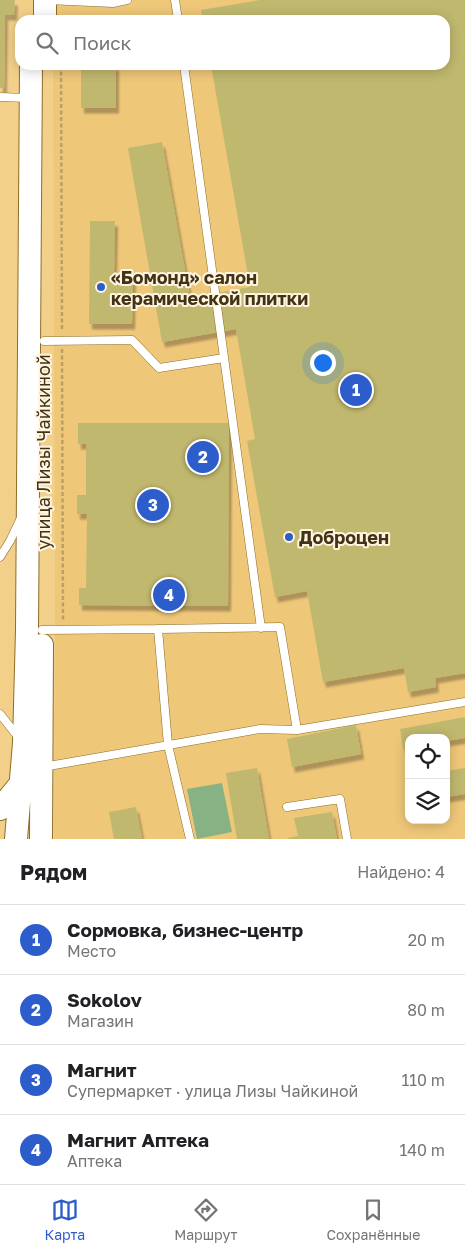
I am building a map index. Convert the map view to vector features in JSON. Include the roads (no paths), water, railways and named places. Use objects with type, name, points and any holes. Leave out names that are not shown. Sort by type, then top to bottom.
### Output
[{"type":"main road","points":[[31,0],[31,15]]},
{"type":"main road","points":[[45,0],[45,15]]},
{"type":"main road","name":"улица Лизы Чайкиной","points":[[31,70],[28,505],[37,633],[41,767],[40,839]]},
{"type":"main road","name":"улица Лизы Чайкиной","points":[[16,839],[24,743],[42,602],[45,70]]},
{"type":"main road","points":[[0,809],[21,783]]},
{"type":"lane","points":[[45,0],[113,3],[127,0]]},
{"type":"lane","points":[[175,0],[177,15]]},
{"type":"lane","points":[[185,70],[261,628]]},
{"type":"lane","points":[[0,97],[31,98]]},
{"type":"lane","points":[[44,341],[132,340],[159,368],[224,358]]},
{"type":"lane","points":[[0,557],[28,505]]},
{"type":"lane","points":[[37,633],[75,635],[75,630],[280,627],[297,730]]},
{"type":"lane","points":[[158,629],[168,744],[190,839]]},
{"type":"lane","points":[[41,767],[260,729],[297,730],[465,702]]},
{"type":"lane","points":[[0,714],[24,743]]},
{"type":"lane","points":[[287,807],[340,799],[347,839]]},
{"type":"place","name":"«Бомонд» салон керамической плитки","points":[[101,287]]},
{"type":"place","name":"Сормовка, бизнес-центр","points":[[356,390]]},
{"type":"place","name":"Sokolov","points":[[203,457]]},
{"type":"place","name":"Магнит","points":[[153,505]]},
{"type":"place","name":"Доброцен","points":[[289,537]]},
{"type":"place","name":"Магнит Аптека","points":[[169,595]]}]
